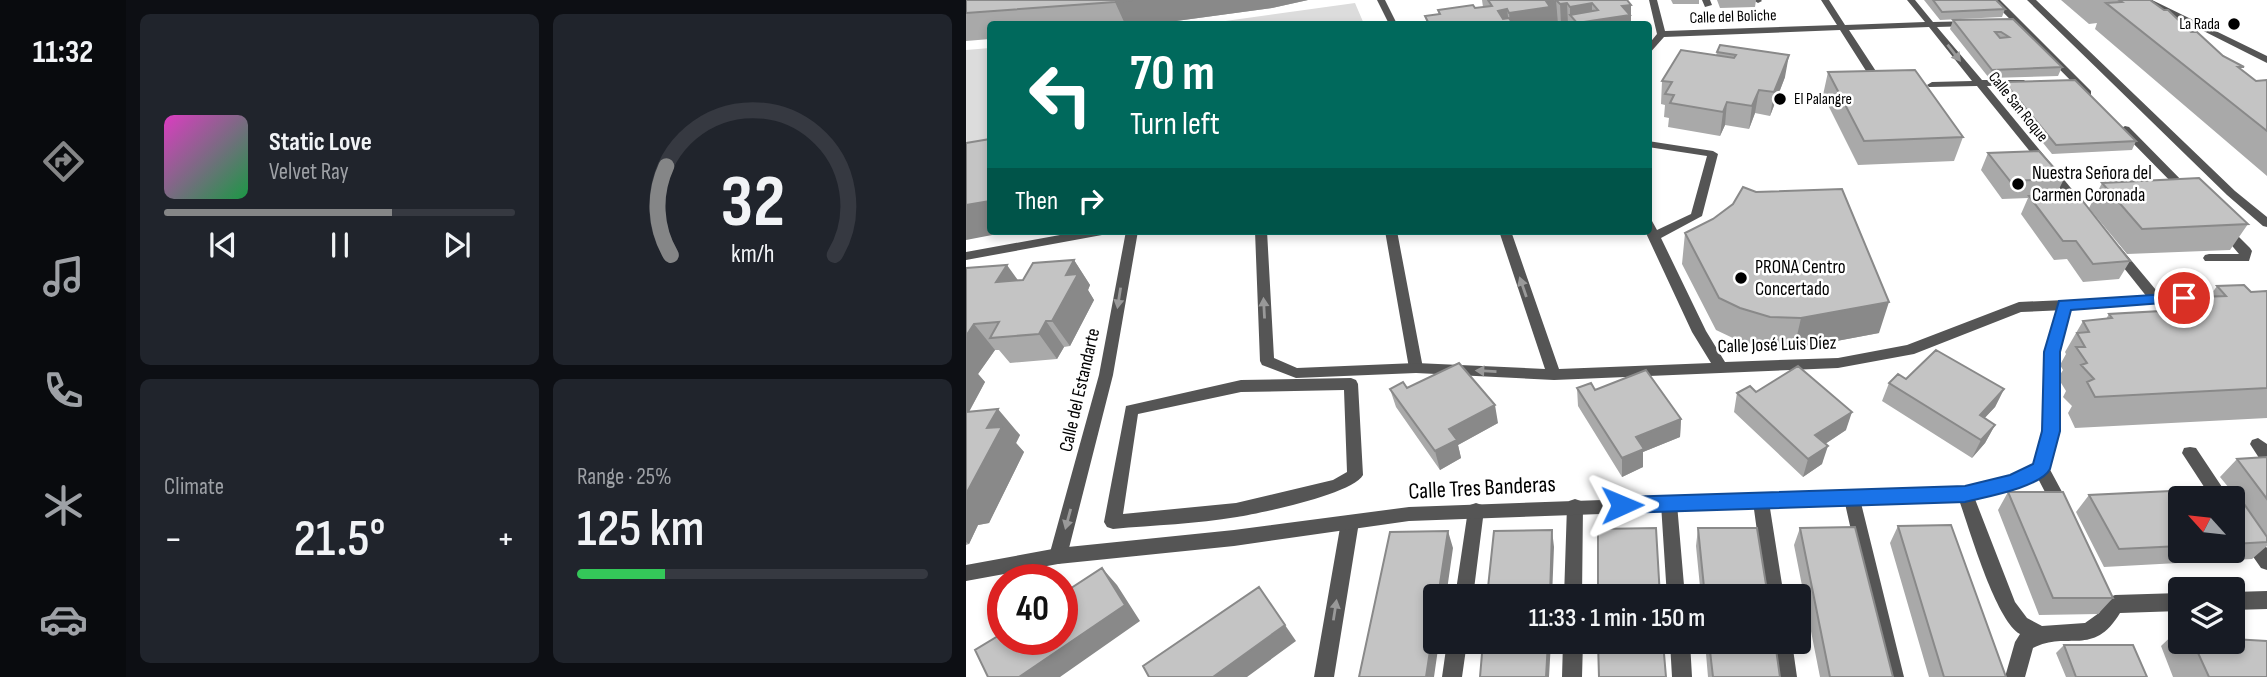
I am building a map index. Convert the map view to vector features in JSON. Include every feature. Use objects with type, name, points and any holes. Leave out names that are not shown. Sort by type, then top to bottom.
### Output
[{"type":"street","points":[[1381,0],[1392,21]]},
{"type":"street","points":[[1652,46],[1661,34],[1653,0]]},
{"type":"street","points":[[1825,0],[1883,89]]},
{"type":"street","name":"Calle San Roque","points":[[1911,0],[2090,218]]},
{"type":"street","points":[[1994,0],[2010,22],[2095,100]]},
{"type":"street","points":[[2031,0],[2231,193],[2267,223]]},
{"type":"street","points":[[2146,0],[2267,60]]},
{"type":"street","name":"Calle del Boliche","points":[[1661,34],[1980,23]]},
{"type":"street","points":[[2062,81],[2076,81]]},
{"type":"street","points":[[1931,85],[2034,82]]},
{"type":"street","points":[[2114,118],[2199,204]]},
{"type":"street","points":[[1652,145],[1713,154],[1696,216],[1652,230],[1699,332],[1720,366]]},
{"type":"street","points":[[2209,258],[2245,258],[2246,251],[2218,223]]},
{"type":"street","points":[[966,256],[1080,235]]},
{"type":"street","name":"Calle del Estandarte","points":[[1058,556],[1106,374],[1131,235]]},
{"type":"street","name":"Calle José Luis Díez","points":[[1261,235],[1267,361],[1296,373],[1416,368],[1554,375],[1850,361],[1909,350],[2019,307],[2225,296]]},
{"type":"street","points":[[1392,235],[1416,368]]},
{"type":"street","points":[[1507,235],[1554,375]]},
{"type":"street","points":[[2107,239],[2156,299]]},
{"type":"street","points":[[2064,305],[2052,352],[2051,431],[2041,469],[2068,518]]},
{"type":"street","points":[[1350,384],[1355,475],[1337,486],[1236,510],[1113,522],[1131,410],[1241,386],[1350,384]]},
{"type":"street","points":[[2190,453],[2213,486]]},
{"type":"street","name":"Calle Tres Banderas","points":[[966,573],[1058,556],[1234,538],[1409,514],[1965,494],[2013,482],[2041,469]]},
{"type":"street","points":[[1965,494],[2008,607],[2020,624],[2038,634]]},
{"type":"street","points":[[1852,499],[1894,677]]},
{"type":"street","points":[[1761,502],[1773,584]]},
{"type":"street","points":[[1670,504],[1675,584]]},
{"type":"street","points":[[1573,584],[1575,506]]},
{"type":"street","points":[[1466,584],[1476,510]]},
{"type":"street","points":[[1324,677],[1350,522]]},
{"type":"street","points":[[2245,531],[2267,562]]},
{"type":"street","points":[[2015,677],[2025,642],[2038,634],[2082,633],[2097,628],[2108,620],[2111,598],[2168,601]]},
{"type":"street","points":[[2245,601],[2267,600]]},
{"type":"street","points":[[1452,677],[1455,654]]},
{"type":"street","points":[[1572,677],[1573,654]]},
{"type":"street","points":[[1681,654],[1682,677]]},
{"type":"street","points":[[1784,654],[1787,677]]},
{"type":"shaded area","points":[[1355,3],[1363,21],[1226,21]]},
{"type":"shaded area","points":[[987,48],[987,156],[966,160],[966,50]]},
{"type":"building","points":[[966,0],[1132,0],[966,13]]},
{"type":"building","points":[[1488,0],[1554,0],[1546,1],[1550,7],[1509,13],[1507,9],[1498,11],[1503,19],[1509,18],[1511,21],[1428,21],[1425,16],[1440,14],[1438,10],[1473,5],[1475,8],[1492,6]]},
{"type":"building","points":[[1556,0],[1627,0],[1631,5],[1622,6],[1630,15],[1575,21],[1570,15],[1598,10],[1592,3],[1570,7],[1567,3],[1560,4]]},
{"type":"building","points":[[1933,0],[1996,0],[2005,9],[1942,12]]},
{"type":"building","points":[[2119,0],[2150,0],[2168,10],[2191,32],[2197,32],[2223,56],[2244,67],[2238,67],[2256,81],[2267,80],[2267,131],[2106,3],[2122,2]]},
{"type":"building","points":[[2013,19],[2062,67],[1992,70],[1953,20]],"holes":[[[1995,32],[2009,37],[2000,38]]]},
{"type":"building","points":[[1720,45],[1789,55],[1774,92],[1759,90],[1752,106],[1727,102],[1723,112],[1670,103],[1674,95],[1665,94],[1672,82],[1662,81],[1681,50],[1734,58],[1736,55],[1717,52]]},
{"type":"building","points":[[1915,70],[1963,137],[1864,141],[1828,72]]},
{"type":"building","points":[[2075,80],[2136,141],[2056,145],[2004,82]]},
{"type":"building","points":[[987,140],[987,202],[966,205],[966,143]]},
{"type":"building","points":[[2039,151],[2064,179],[2010,181],[1988,153]]},
{"type":"building","points":[[2199,178],[2248,224],[2142,229],[2102,183]]},
{"type":"building","points":[[1743,187],[1756,192],[1842,189],[1889,302],[1801,318],[1770,317],[1719,298],[1685,233],[1713,219],[1733,204]]},
{"type":"building","points":[[2078,195],[2130,261],[2093,264],[2076,241],[2063,241],[2029,196]]},
{"type":"building","points":[[1074,260],[1066,275],[1078,274],[1052,321],[1046,321],[1039,334],[990,338],[999,322],[974,324],[966,336],[966,268],[1007,265],[996,282],[1023,280],[1033,263]]},
{"type":"building","points":[[2244,285],[2251,292],[2267,291],[2267,388],[2095,397],[2087,382],[2094,379],[2081,365],[2087,363],[2076,347],[2085,347],[2077,333],[2089,332],[2083,321],[2112,318],[2109,314],[2178,310],[2169,298],[2226,296],[2217,286]]},
{"type":"building","points":[[1936,350],[2004,389],[1980,415],[1995,425],[1981,440],[1889,383],[1898,374],[1906,379]]},
{"type":"building","points":[[1459,363],[1495,405],[1449,429],[1457,440],[1435,451],[1390,389],[1403,382],[1407,388]]},
{"type":"building","points":[[1798,366],[1852,412],[1815,435],[1828,446],[1808,459],[1737,393],[1750,386],[1756,392]]},
{"type":"building","points":[[1646,370],[1681,419],[1636,437],[1644,449],[1622,458],[1577,388],[1591,383],[1595,390]]},
{"type":"building","points":[[998,409],[987,428],[1002,427],[966,494],[966,412]]},
{"type":"building","points":[[2267,457],[2267,499],[2237,459]]},
{"type":"building","points":[[2168,491],[2168,547],[2119,549],[2089,495]]},
{"type":"building","points":[[2008,492],[2063,492],[2113,598],[2053,598]]},
{"type":"building","points":[[2245,505],[2267,537],[2267,542],[2245,543]]},
{"type":"building","points":[[1951,525],[2006,677],[1944,677],[1898,526]]},
{"type":"building","points":[[1855,527],[1893,677],[1830,677],[1800,528]]},
{"type":"building","points":[[1656,528],[1659,584],[1598,584],[1598,529]]},
{"type":"building","points":[[1698,528],[1757,528],[1766,584],[1704,584]]},
{"type":"building","points":[[1552,530],[1550,584],[1488,584],[1494,531]]},
{"type":"building","points":[[1448,531],[1440,584],[1423,584],[1423,654],[1430,654],[1426,677],[1359,677],[1390,532]]},
{"type":"building","points":[[1102,568],[1125,605],[1078,637],[1078,584]]},
{"type":"building","points":[[1259,587],[1285,625],[1213,677],[1149,677],[1143,666]]},
{"type":"building","points":[[2245,640],[2267,641],[2267,677],[2209,677],[2198,654],[2245,654]]},
{"type":"building","points":[[987,643],[987,655],[1051,655],[1019,677],[988,677],[975,650]]},
{"type":"building","points":[[2064,645],[2133,645],[2147,677],[2076,677]]},
{"type":"building","points":[[1482,654],[1547,654],[1546,677],[1480,677]]},
{"type":"building","points":[[1598,654],[1664,654],[1666,677],[1599,677]]},
{"type":"building","points":[[1710,654],[1777,654],[1780,677],[1713,677]]},
{"type":"place","name":"La Rada","points":[[2234,24]]},
{"type":"place","name":"El Palangre","points":[[1780,99]]},
{"type":"place","name":"Nuestra Señora del Carmen Coronada","points":[[2018,184]]},
{"type":"place","name":"PRONA Centro Concertado","points":[[1741,278]]},
{"type":"route","points":[[1622,505],[1965,494],[2013,482],[2041,469],[2051,431],[2052,352],[2064,305],[2184,298]]}]
